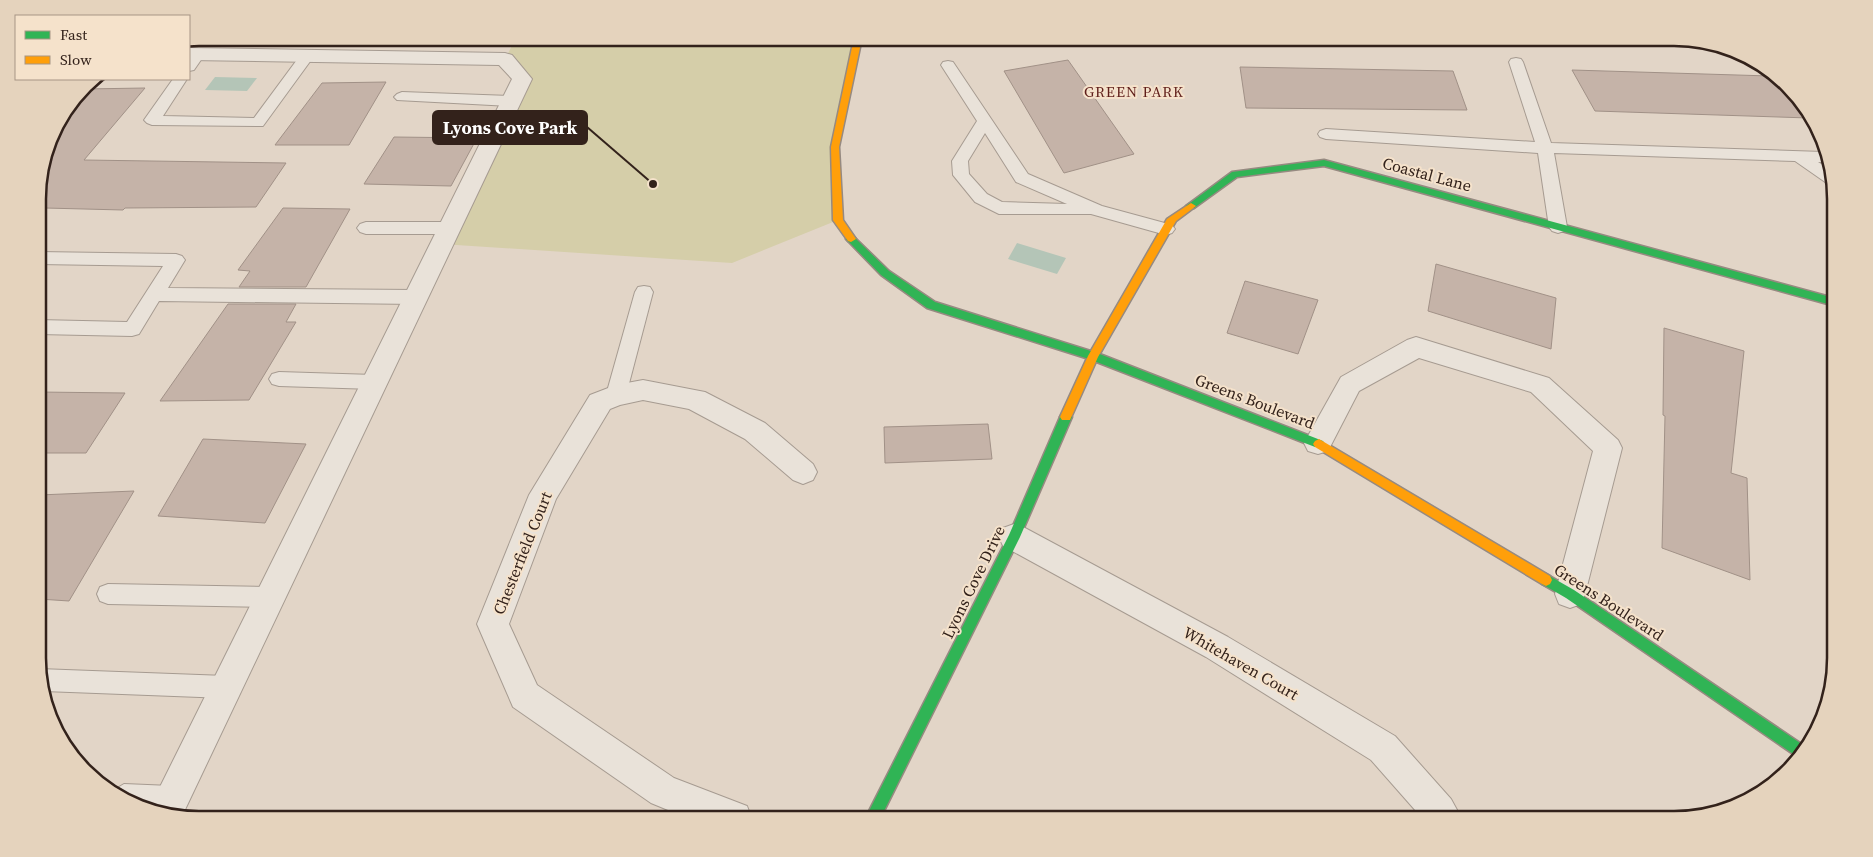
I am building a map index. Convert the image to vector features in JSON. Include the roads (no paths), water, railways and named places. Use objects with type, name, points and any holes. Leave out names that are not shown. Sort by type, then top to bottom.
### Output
[{"type":"street","name":"Greens Boulevard","points":[[856,46],[834,147],[838,220],[849,236],[884,273],[931,305],[1093,356],[1318,442],[1570,594],[1797,749]]},
{"type":"street","points":[[168,806],[522,79],[505,59],[307,56],[192,58]]},
{"type":"street","name":"Coastal Lane","points":[[1093,356],[1172,219],[1235,174],[1324,163],[1827,300]]},
{"type":"street","points":[[1318,442],[1350,384],[1416,347],[1540,385],[1608,448],[1570,594]]},
{"type":"street","name":"Lyons Cove Drive","points":[[876,811],[1014,537],[1093,356]]},
{"type":"street","name":"Chesterfield Court","points":[[713,811],[662,791],[525,696],[493,624],[542,495],[600,402],[616,395],[643,390],[695,399],[754,431],[803,472]]},
{"type":"street","name":"Whitehaven Court","points":[[1014,537],[1217,647],[1383,748],[1438,810]]},
{"type":"lane","points":[[179,80],[152,120],[258,123],[307,56]]},
{"type":"lane","points":[[1516,62],[1545,148],[1558,227]]},
{"type":"lane","points":[[948,65],[1022,178],[1096,210],[1166,229]]},
{"type":"lane","points":[[402,97],[510,101]]},
{"type":"lane","points":[[985,121],[960,161],[961,175],[981,198],[999,208],[1096,210]]},
{"type":"lane","points":[[1326,134],[1545,148],[1821,158]]},
{"type":"lane","points":[[1800,157],[1824,173]]},
{"type":"lane","points":[[366,228],[449,228]]},
{"type":"lane","points":[[47,258],[176,260],[132,329],[47,327]]},
{"type":"lane","points":[[616,395],[644,292]]},
{"type":"lane","points":[[154,294],[416,297]]},
{"type":"lane","points":[[279,379],[374,382]]},
{"type":"lane","points":[[108,594],[269,597]]},
{"type":"lane","points":[[48,680],[226,687]]},
{"type":"lane","points":[[147,802],[168,806]]},
{"type":"place","name":"Lyons Cove Park","points":[[653,184]]},
{"type":"district","name":"GREEN PARK","points":[[1134,91]]}]
